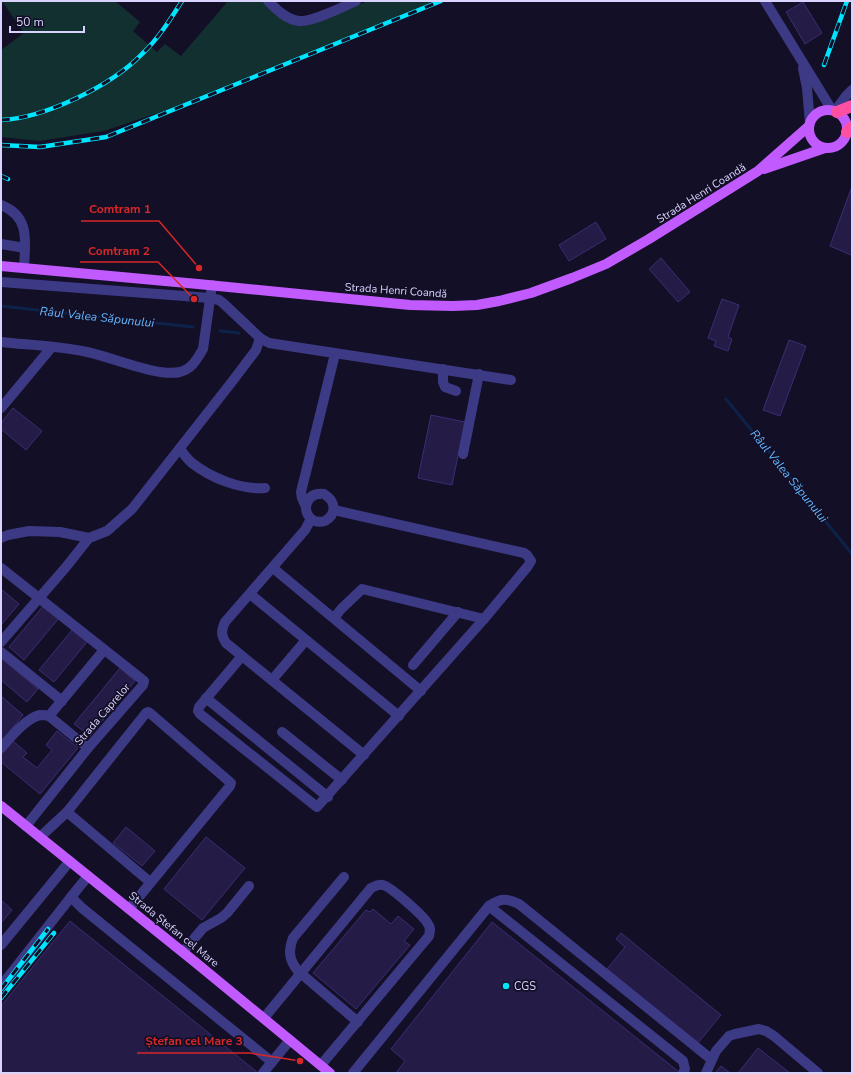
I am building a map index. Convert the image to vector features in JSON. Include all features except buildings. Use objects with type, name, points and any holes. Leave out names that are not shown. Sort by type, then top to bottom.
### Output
[{"type":"highway","points":[[835,111],[852,106]]},
{"type":"main road","points":[[823,110],[835,111],[845,121],[850,130],[842,143],[831,148],[825,148],[814,143],[811,138],[809,124],[812,118],[823,110]]},
{"type":"main road","name":"Strada Henri Coandă","points":[[1,266],[410,305],[477,305],[499,301],[538,290],[606,264],[758,171],[809,124]]},
{"type":"main road","name":"Strada Henri Coandă","points":[[758,171],[825,148]]},
{"type":"main road","name":"Strada Ștefan cel Mare","points":[[1,806],[129,908],[330,1073]]},
{"type":"street","points":[[268,1],[286,16],[298,21],[308,20],[356,1]]},
{"type":"street","points":[[765,1],[835,111],[852,90]]},
{"type":"street","points":[[802,60],[807,88],[809,124]]},
{"type":"street","points":[[1,205],[14,213],[23,225],[26,235],[24,268]]},
{"type":"street","points":[[1,244],[25,248]]},
{"type":"street","points":[[1,282],[210,298],[224,303],[260,338],[269,343],[280,346],[479,374],[511,380]]},
{"type":"street","points":[[1,342],[86,352],[150,370],[178,372],[186,370],[198,358],[203,349],[212,285]]},
{"type":"street","points":[[1,642],[89,538],[107,531],[132,510],[256,350],[260,338]]},
{"type":"street","points":[[1,408],[51,348]]},
{"type":"street","points":[[306,506],[310,498],[319,494],[324,494],[332,500],[334,510],[332,515],[325,521],[316,522],[311,519],[306,511],[306,506],[301,497],[301,492],[336,354]]},
{"type":"street","points":[[443,369],[443,382],[445,387],[456,391]]},
{"type":"street","points":[[463,454],[479,374]]},
{"type":"street","points":[[180,449],[192,463],[216,477],[238,486],[265,488]]},
{"type":"street","points":[[242,656],[199,707],[198,710],[200,714],[315,807],[319,807],[484,618],[528,566],[530,561],[527,555],[516,551],[334,510]]},
{"type":"street","points":[[311,519],[305,530],[225,622],[221,631],[222,637],[226,643],[364,755]]},
{"type":"street","points":[[1,538],[8,535],[29,531],[60,532],[89,538]]},
{"type":"street","points":[[273,568],[421,690]]},
{"type":"street","points":[[2,570],[104,650],[49,716]]},
{"type":"street","points":[[334,618],[362,589],[484,618]]},
{"type":"street","points":[[250,594],[399,716]]},
{"type":"street","points":[[413,665],[458,612]]},
{"type":"street","points":[[272,680],[306,640]]},
{"type":"street","name":"Strada Caprelor","points":[[26,826],[88,748],[143,685],[144,681],[141,678],[104,650]]},
{"type":"street","points":[[1,652],[62,700]]},
{"type":"street","points":[[206,698],[328,797]]},
{"type":"street","points":[[40,837],[67,812],[148,712],[231,783],[129,908]]},
{"type":"street","points":[[1,748],[14,733],[28,722],[41,715],[49,716],[88,748]]},
{"type":"street","points":[[282,732],[342,780]]},
{"type":"street","points":[[67,812],[150,882]]},
{"type":"street","points":[[1,945],[70,861]]},
{"type":"street","points":[[1,986],[88,876]]},
{"type":"street","points":[[344,877],[293,938],[289,954],[292,964],[301,974],[358,1022]]},
{"type":"street","points":[[264,1018],[371,888],[376,885],[381,885],[394,892],[429,924],[429,936],[321,1065]]},
{"type":"street","points":[[183,952],[203,928],[228,913],[249,886]]},
{"type":"street","points":[[71,897],[82,908],[272,1062]]},
{"type":"street","points":[[353,1073],[489,906],[498,900],[508,899],[519,904],[711,1059]]},
{"type":"street","points":[[489,906],[678,1056],[683,1061],[685,1069],[684,1073]]},
{"type":"street","points":[[706,1073],[711,1059],[721,1044],[729,1036],[760,1029],[774,1036],[818,1073]]},
{"type":"street","points":[[263,1073],[290,1040]]},
{"type":"green space","points":[[2,1],[115,1],[140,22],[133,31],[157,52],[165,44],[181,56],[228,1],[262,1],[272,11],[309,24],[368,1],[435,1],[161,112],[104,131],[40,141],[1,137],[1,50],[24,33]]},
{"type":"waterway","name":"Râul Valea Săpunului","points":[[1,306],[193,327]]},
{"type":"waterway","name":"Râul Valea Săpunului","points":[[220,331],[239,333]]},
{"type":"waterway","name":"Râul Valea Săpunului","points":[[726,399],[852,554]]},
{"type":"railway","points":[[1,120],[18,118],[57,107],[113,78],[129,66],[148,48],[164,29],[182,1]]},
{"type":"railway","points":[[1,145],[40,147],[106,137],[441,1]]},
{"type":"railway","points":[[824,65],[847,1]]},
{"type":"railway","points":[[1,176],[8,179]]},
{"type":"railway","points":[[1,989],[48,929]]},
{"type":"railway","points":[[1,998],[54,933]]},
{"type":"place","name":"Comtram 1","points":[[199,268]]},
{"type":"place","name":"Comtram 2","points":[[194,299]]},
{"type":"place","name":"CGS","points":[[506,986]]},
{"type":"place","name":"Ștefan cel Mare 3","points":[[300,1061]]}]
